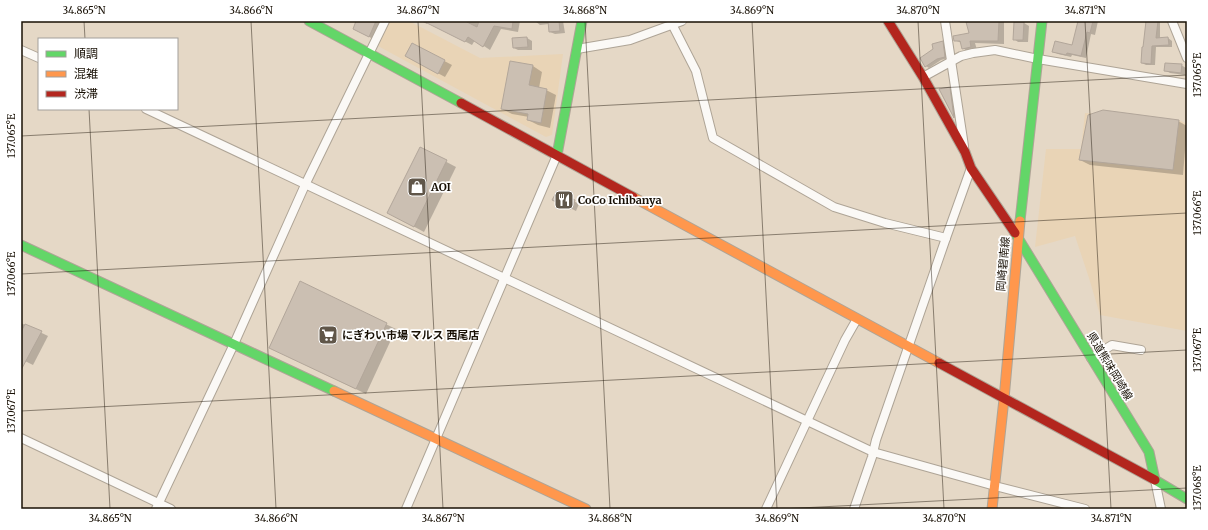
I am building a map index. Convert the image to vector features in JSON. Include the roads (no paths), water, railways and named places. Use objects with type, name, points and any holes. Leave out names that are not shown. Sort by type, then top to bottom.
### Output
[{"type":"street","points":[[309,21],[1004,399],[1186,496]]},
{"type":"street","points":[[157,506],[234,344],[305,185],[385,21]]},
{"type":"street","points":[[406,509],[556,156],[582,21]]},
{"type":"street","points":[[577,49],[630,40],[682,21]]},
{"type":"street","name":"県道熊味岡崎線","points":[[888,21],[923,77],[965,152],[971,168],[1018,236],[1149,452],[1155,480]]},
{"type":"street","points":[[945,21],[965,152]]},
{"type":"street","name":"岡崎碧南線","points":[[992,509],[1004,399],[1018,236],[1042,21]]},
{"type":"street","points":[[1172,21],[1187,58]]},
{"type":"street","points":[[672,24],[696,71],[713,138],[834,206],[886,223],[946,238]]},
{"type":"street","points":[[21,50],[38,58]]},
{"type":"street","points":[[923,77],[952,63],[961,56],[995,50],[1038,59],[1187,84]]},
{"type":"street","points":[[148,110],[873,452],[1084,509]]},
{"type":"street","points":[[854,509],[876,440],[971,168]]},
{"type":"street","points":[[21,245],[586,509]]},
{"type":"street","points":[[766,509],[845,340],[857,319]]},
{"type":"street","points":[[1091,358],[1112,345],[1141,350]]},
{"type":"street","points":[[21,438],[157,506],[171,509]]},
{"type":"street","points":[[1155,480],[1161,509]]},
{"type":"place","name":"AOI","points":[[417,187]]},
{"type":"place","name":"CoCo Ichibanya","points":[[564,200]]},
{"type":"place","name":"にぎわい市場 マルス 西尾店","points":[[328,335]]}]
